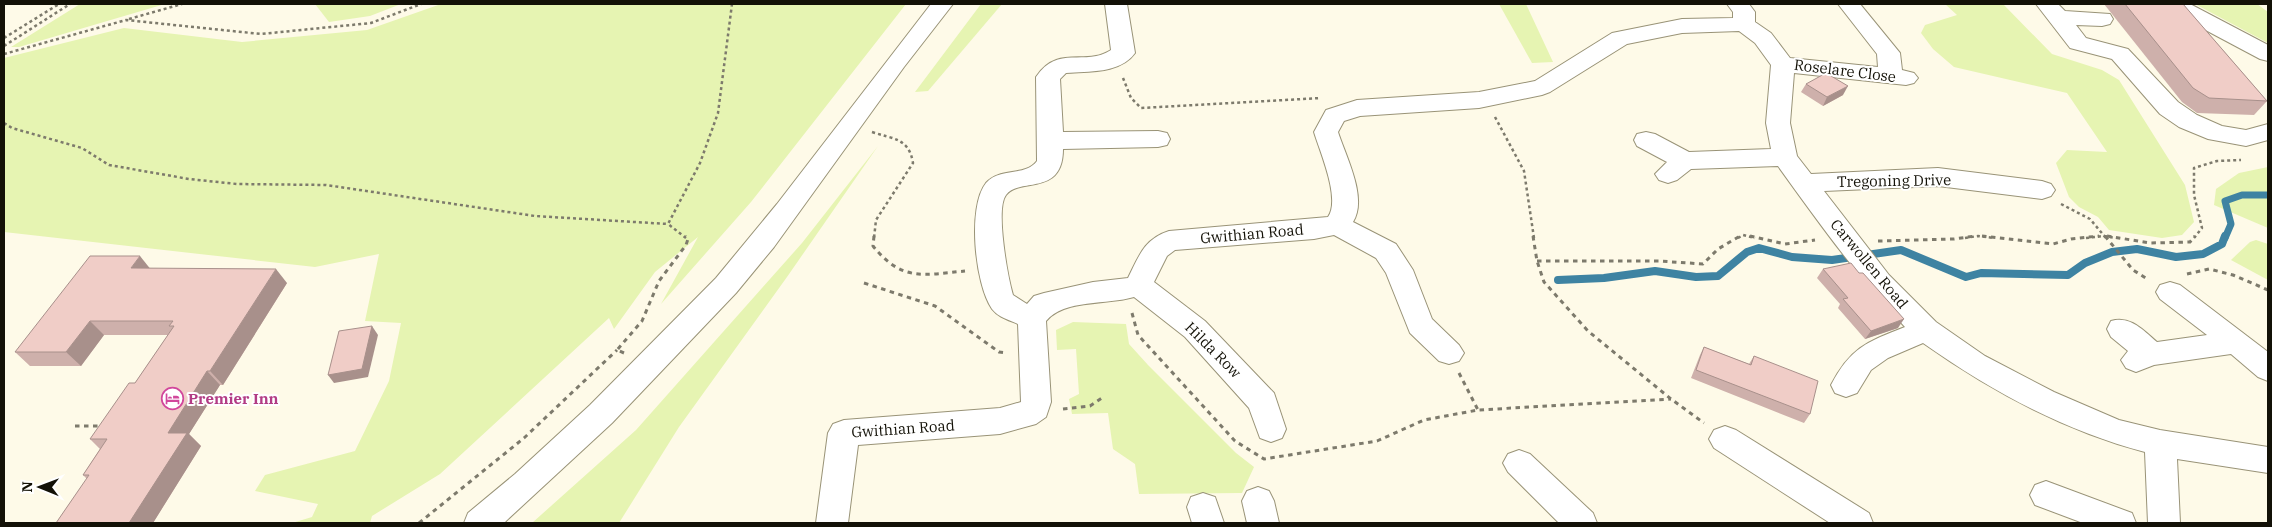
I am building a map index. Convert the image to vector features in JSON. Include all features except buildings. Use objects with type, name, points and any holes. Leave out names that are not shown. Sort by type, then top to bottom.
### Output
[{"type":"main road","points":[[480,523],[515,497],[696,318],[764,240],[942,4]]},
{"type":"main road","points":[[1032,318],[1014,310],[1002,301],[994,269],[990,203],[996,189],[1012,180],[1032,178],[1043,173],[1051,159],[1048,77],[1059,66],[1109,62],[1123,53],[1116,4]]},
{"type":"main road","name":"Roselare Close","points":[[1783,64],[1899,77],[1888,52],[1849,4]]},
{"type":"main road","points":[[2174,4],[2268,54]]},
{"type":"main road","points":[[2053,11],[2102,19]]},
{"type":"main road","points":[[2053,11],[2078,43],[2120,54],[2169,108],[2188,121],[2217,133],[2246,138],[2268,132]]},
{"type":"main road","points":[[1449,353],[1420,325],[1398,270],[1386,252],[1337,224],[1345,213],[1345,192],[1326,132],[1334,116],[1357,108],[1479,100],[1542,87],[1620,38],[1741,14],[1783,64]]},
{"type":"main road","name":"Carwollen Road","points":[[1783,64],[1778,123],[1785,158],[1854,250],[1926,330],[1975,364],[2043,401],[2114,431],[2160,444],[2268,460]]},
{"type":"main road","points":[[1050,129],[1158,140]]},
{"type":"main road","points":[[1646,140],[1676,168],[1785,158]]},
{"type":"main road","name":"Tregoning Drive","points":[[1804,183],[1938,177],[2042,190]]},
{"type":"main road","name":"Gwithian Road","points":[[1138,285],[1157,249],[1169,241],[1314,229],[1337,224]]},
{"type":"main road","points":[[1035,408],[1032,318],[1044,304],[1093,292],[1122,290],[1138,285]]},
{"type":"main road","name":"Hilda Row","points":[[1138,285],[1195,329],[1264,402],[1271,429]]},
{"type":"main road","points":[[2170,292],[2237,342],[2268,369]]},
{"type":"main road","points":[[2121,329],[2144,357],[2237,342]]},
{"type":"main road","points":[[1846,385],[1861,362],[1872,354],[1926,330]]},
{"type":"main road","name":"Gwithian Road","points":[[832,523],[844,433],[1000,421],[1025,415],[1035,408]]},
{"type":"main road","points":[[1726,439],[1857,523]]},
{"type":"main road","points":[[2160,444],[2164,523]]},
{"type":"main road","points":[[1519,463],[1581,523]]},
{"type":"main road","points":[[2046,495],[2120,523]]},
{"type":"path","points":[[4,38],[59,4]]},
{"type":"path","points":[[4,46],[70,4]]},
{"type":"path","points":[[4,54],[182,4]]},
{"type":"path","points":[[126,20],[261,34],[371,23],[421,4]]},
{"type":"path","points":[[668,224],[700,163],[718,113],[732,4]]},
{"type":"path","points":[[1109,62],[1126,82],[1131,98],[1141,108],[1335,98],[1357,108]]},
{"type":"path","points":[[1479,100],[1498,121],[1524,171],[1537,261],[1544,282],[1588,331],[1671,399],[1726,439]]},
{"type":"path","points":[[4,123],[12,128],[82,148],[109,165],[189,179],[237,184],[326,185],[535,216],[668,224],[688,240],[686,248],[660,278],[650,298],[647,311],[634,333],[524,438],[419,523]]},
{"type":"path","points":[[868,132],[901,140],[912,150],[913,163],[876,220],[873,246],[890,265],[903,271],[924,274],[994,269]]},
{"type":"path","points":[[1537,261],[1659,261],[1703,264],[1718,250],[1743,235],[1785,244],[1821,239],[1854,250],[1870,242],[1954,239],[1978,236],[2053,244],[2104,236],[2150,243],[2190,242],[2202,228],[2194,194],[2194,168],[2217,161],[2248,160]]},
{"type":"path","points":[[2042,190],[2068,209],[2090,219],[2133,270],[2170,292],[2184,274],[2209,269],[2233,275],[2268,290]]},
{"type":"path","points":[[864,283],[934,306],[999,352],[1034,358]]},
{"type":"path","points":[[617,350],[650,365]]},
{"type":"path","points":[[1449,353],[1478,410],[1671,399]]},
{"type":"path","points":[[1035,408],[1090,406],[1102,398]]},
{"type":"path","points":[[75,426],[104,426]]},
{"type":"green space","points":[[80,4],[165,4],[19,47],[11,47]]},
{"type":"green space","points":[[315,4],[401,4],[370,16],[329,22]]},
{"type":"green space","points":[[441,4],[906,4],[751,202],[661,304],[698,237],[655,272],[614,329],[609,318],[440,474],[372,516],[370,523],[292,523],[312,517],[318,504],[255,491],[265,475],[355,451],[389,381],[401,323],[365,321],[379,254],[315,267],[4,232],[4,58],[124,28],[242,42],[367,30]]},
{"type":"green space","points":[[981,4],[1002,4],[928,91],[915,92]]},
{"type":"green space","points":[[1499,4],[1526,4],[1553,62],[1532,63]]},
{"type":"green space","points":[[1945,4],[2003,4],[2052,54],[2102,70],[2119,80],[2185,185],[2194,222],[2182,235],[2162,238],[2109,230],[2098,217],[2079,207],[2069,197],[2056,163],[2067,150],[2107,152],[2067,93],[1954,67],[1933,49],[1921,33],[1925,25],[1957,15]]},
{"type":"green space","points":[[2195,4],[2257,4],[2268,12],[2268,43]]},
{"type":"green space","points":[[878,146],[679,427],[619,523],[532,523],[636,430],[802,243]]},
{"type":"green space","points":[[2268,167],[2268,228],[2214,205],[2216,189],[2239,173]]},
{"type":"green space","points":[[2256,240],[2268,244],[2268,280],[2231,260],[2250,242]]},
{"type":"green space","points":[[1073,322],[1126,324],[1129,344],[1236,453],[1254,467],[1242,493],[1139,494],[1135,464],[1113,449],[1108,413],[1072,414],[1069,399],[1079,394],[1076,349],[1057,350],[1056,330]]},
{"type":"waterway","points":[[2225,238],[2231,224],[2225,201],[2242,195],[2268,195]]},
{"type":"waterway","points":[[1558,280],[1604,278],[1655,271],[1696,277],[1718,276],[1747,252],[1759,248],[1792,257],[1832,260],[1901,250],[1966,277],[1981,273],[2068,275],[2085,263],[2112,252],[2137,249],[2176,257],[2203,254],[2222,244],[2225,236]]},
{"type":"place","name":"Premier Inn","points":[[172,399]]}]
